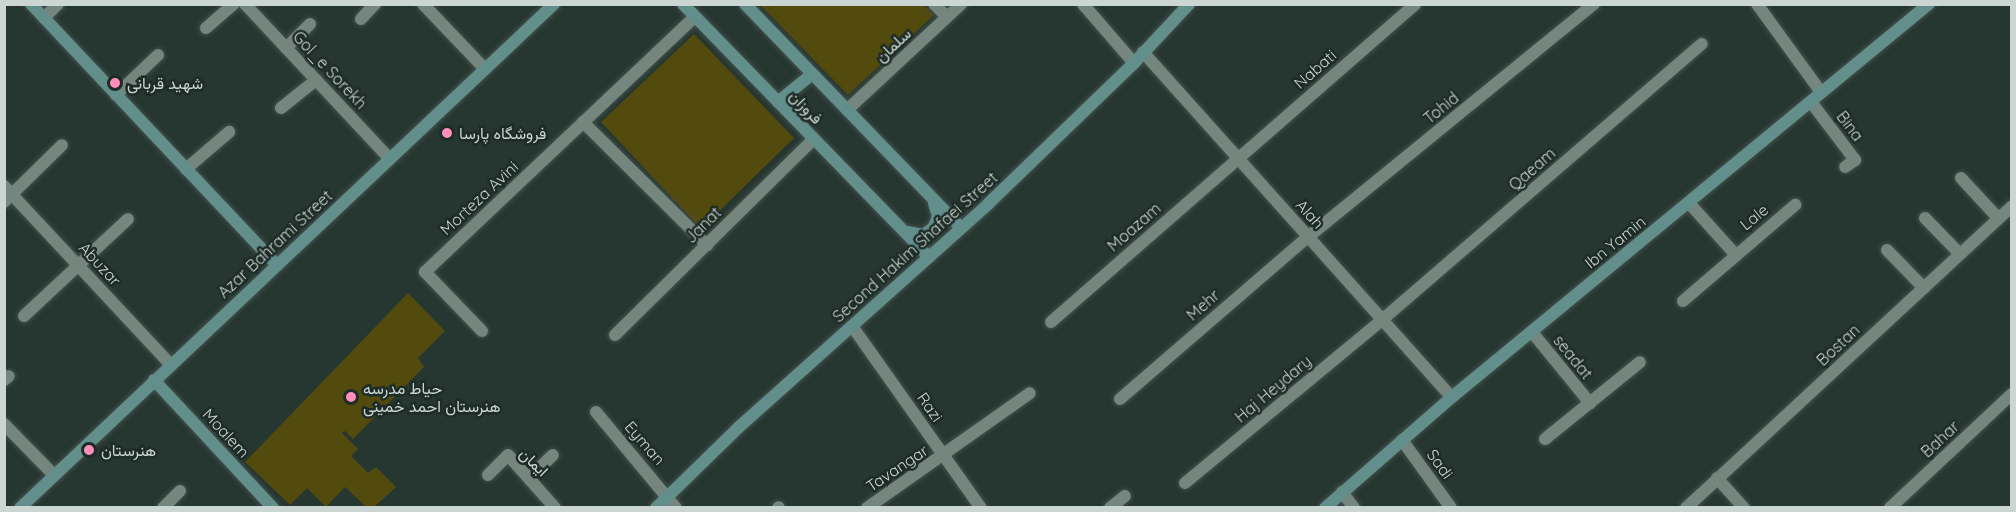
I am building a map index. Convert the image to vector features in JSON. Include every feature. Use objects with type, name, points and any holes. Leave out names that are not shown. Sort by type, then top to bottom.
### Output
[{"type":"street","points":[[31,4],[277,265]]},
{"type":"street","points":[[44,18],[58,4]]},
{"type":"street","points":[[206,28],[234,4]]},
{"type":"street","name":"Gol_e Sorekh","points":[[245,4],[390,159]]},
{"type":"street","points":[[361,19],[375,4]]},
{"type":"street","points":[[423,4],[485,69]]},
{"type":"street","name":"Azar Bahrami Street","points":[[20,507],[554,4]]},
{"type":"street","name":"فروزان","points":[[683,4],[929,258]]},
{"type":"street","name":"فروزان","points":[[745,4],[934,204],[962,228]]},
{"type":"street","points":[[934,4],[947,17]]},
{"type":"street","name":"سلمان","points":[[847,110],[961,4]]},
{"type":"street","points":[[1083,4],[1134,63]]},
{"type":"street","name":"Second Hakim Shafaei Street","points":[[656,507],[962,228],[1134,63],[1189,4]]},
{"type":"street","name":"Nabati","points":[[1238,158],[1415,4]]},
{"type":"street","name":"Tohid","points":[[1308,237],[1594,4]]},
{"type":"street","points":[[1757,4],[1821,92]]},
{"type":"street","name":"Ibn Yamin","points":[[1325,507],[1452,397],[1929,4]]},
{"type":"street","name":"Morteza Avini","points":[[482,331],[425,272],[695,16]]},
{"type":"street","points":[[286,48],[310,24]]},
{"type":"street","name":"Qaeam","points":[[1383,319],[1702,44]]},
{"type":"street","name":"Alah","points":[[1143,52],[1452,397]]},
{"type":"street","points":[[116,95],[158,55]]},
{"type":"street","points":[[778,102],[812,74]]},
{"type":"street","points":[[281,108],[316,80]]},
{"type":"street","name":"Bina","points":[[1811,102],[1855,160],[1845,167]]},
{"type":"street","points":[[583,122],[707,245]]},
{"type":"street","points":[[186,169],[229,132]]},
{"type":"street","name":"Janat","points":[[615,335],[814,139]]},
{"type":"street","points":[[7,194],[62,145]]},
{"type":"street","name":"Moazam","points":[[1051,322],[1238,158]]},
{"type":"street","points":[[1961,178],[1998,218]]},
{"type":"street","name":"Abuzar","points":[[7,194],[80,267],[171,365]]},
{"type":"street","name":"Lale","points":[[1689,203],[1735,254]]},
{"type":"street","points":[[906,232],[918,236],[930,232],[938,216],[934,204]]},
{"type":"street","name":"Lale","points":[[1683,301],[1735,254],[1795,205]]},
{"type":"street","name":"Bostan","points":[[1686,507],[2012,206]]},
{"type":"street","points":[[1925,218],[1960,254]]},
{"type":"street","points":[[24,316],[80,267],[128,219]]},
{"type":"street","name":"Mehr","points":[[1120,399],[1308,237]]},
{"type":"street","points":[[1887,250],[1924,288]]},
{"type":"street","name":"Haj Heydary","points":[[1185,483],[1383,319]]},
{"type":"street","name":"Razi","points":[[852,326],[981,507]]},
{"type":"street","name":"seadat","points":[[1532,332],[1590,403]]},
{"type":"street","name":"seadat","points":[[1545,439],[1640,362]]},
{"type":"street","name":"Moalem","points":[[154,380],[273,507]]},
{"type":"street","name":"Tavangar","points":[[867,507],[945,456],[1030,393]]},
{"type":"street","name":"Bahar","points":[[1890,507],[2012,394]]},
{"type":"street","name":"Eyman","points":[[596,412],[676,507]]},
{"type":"street","points":[[4,424],[54,475]]},
{"type":"street","name":"Sadi","points":[[1402,440],[1451,507]]},
{"type":"street","name":"ایمان","points":[[488,475],[508,455],[555,507]]},
{"type":"street","points":[[529,478],[553,455]]},
{"type":"street","points":[[1717,478],[1744,507]]},
{"type":"street","points":[[163,507],[180,491]]},
{"type":"street","points":[[1342,492],[1354,507]]},
{"type":"street","points":[[1110,507],[1125,496]]},
{"type":"shaded area","points":[[760,5],[924,5],[934,15],[848,95]]},
{"type":"shaded area","points":[[694,34],[794,138],[701,229],[601,122]]},
{"type":"shaded area","name":"حیاط مدرسه هنرستان احمد خمینی","points":[[408,293],[445,331],[418,358],[424,367],[353,439],[345,431],[342,433],[358,449],[351,456],[368,473],[376,467],[396,487],[374,507],[366,507],[345,487],[326,507],[307,488],[290,505],[245,462]]},
{"type":"place","name":"شهید قربانی","points":[[115,83]]},
{"type":"place","name":"فروشگاه پارسا","points":[[447,133]]},
{"type":"place","name":"حیاط مدرسه هنرستان احمد خمینی","points":[[351,397]]},
{"type":"place","name":"هنرستان","points":[[89,450]]}]
